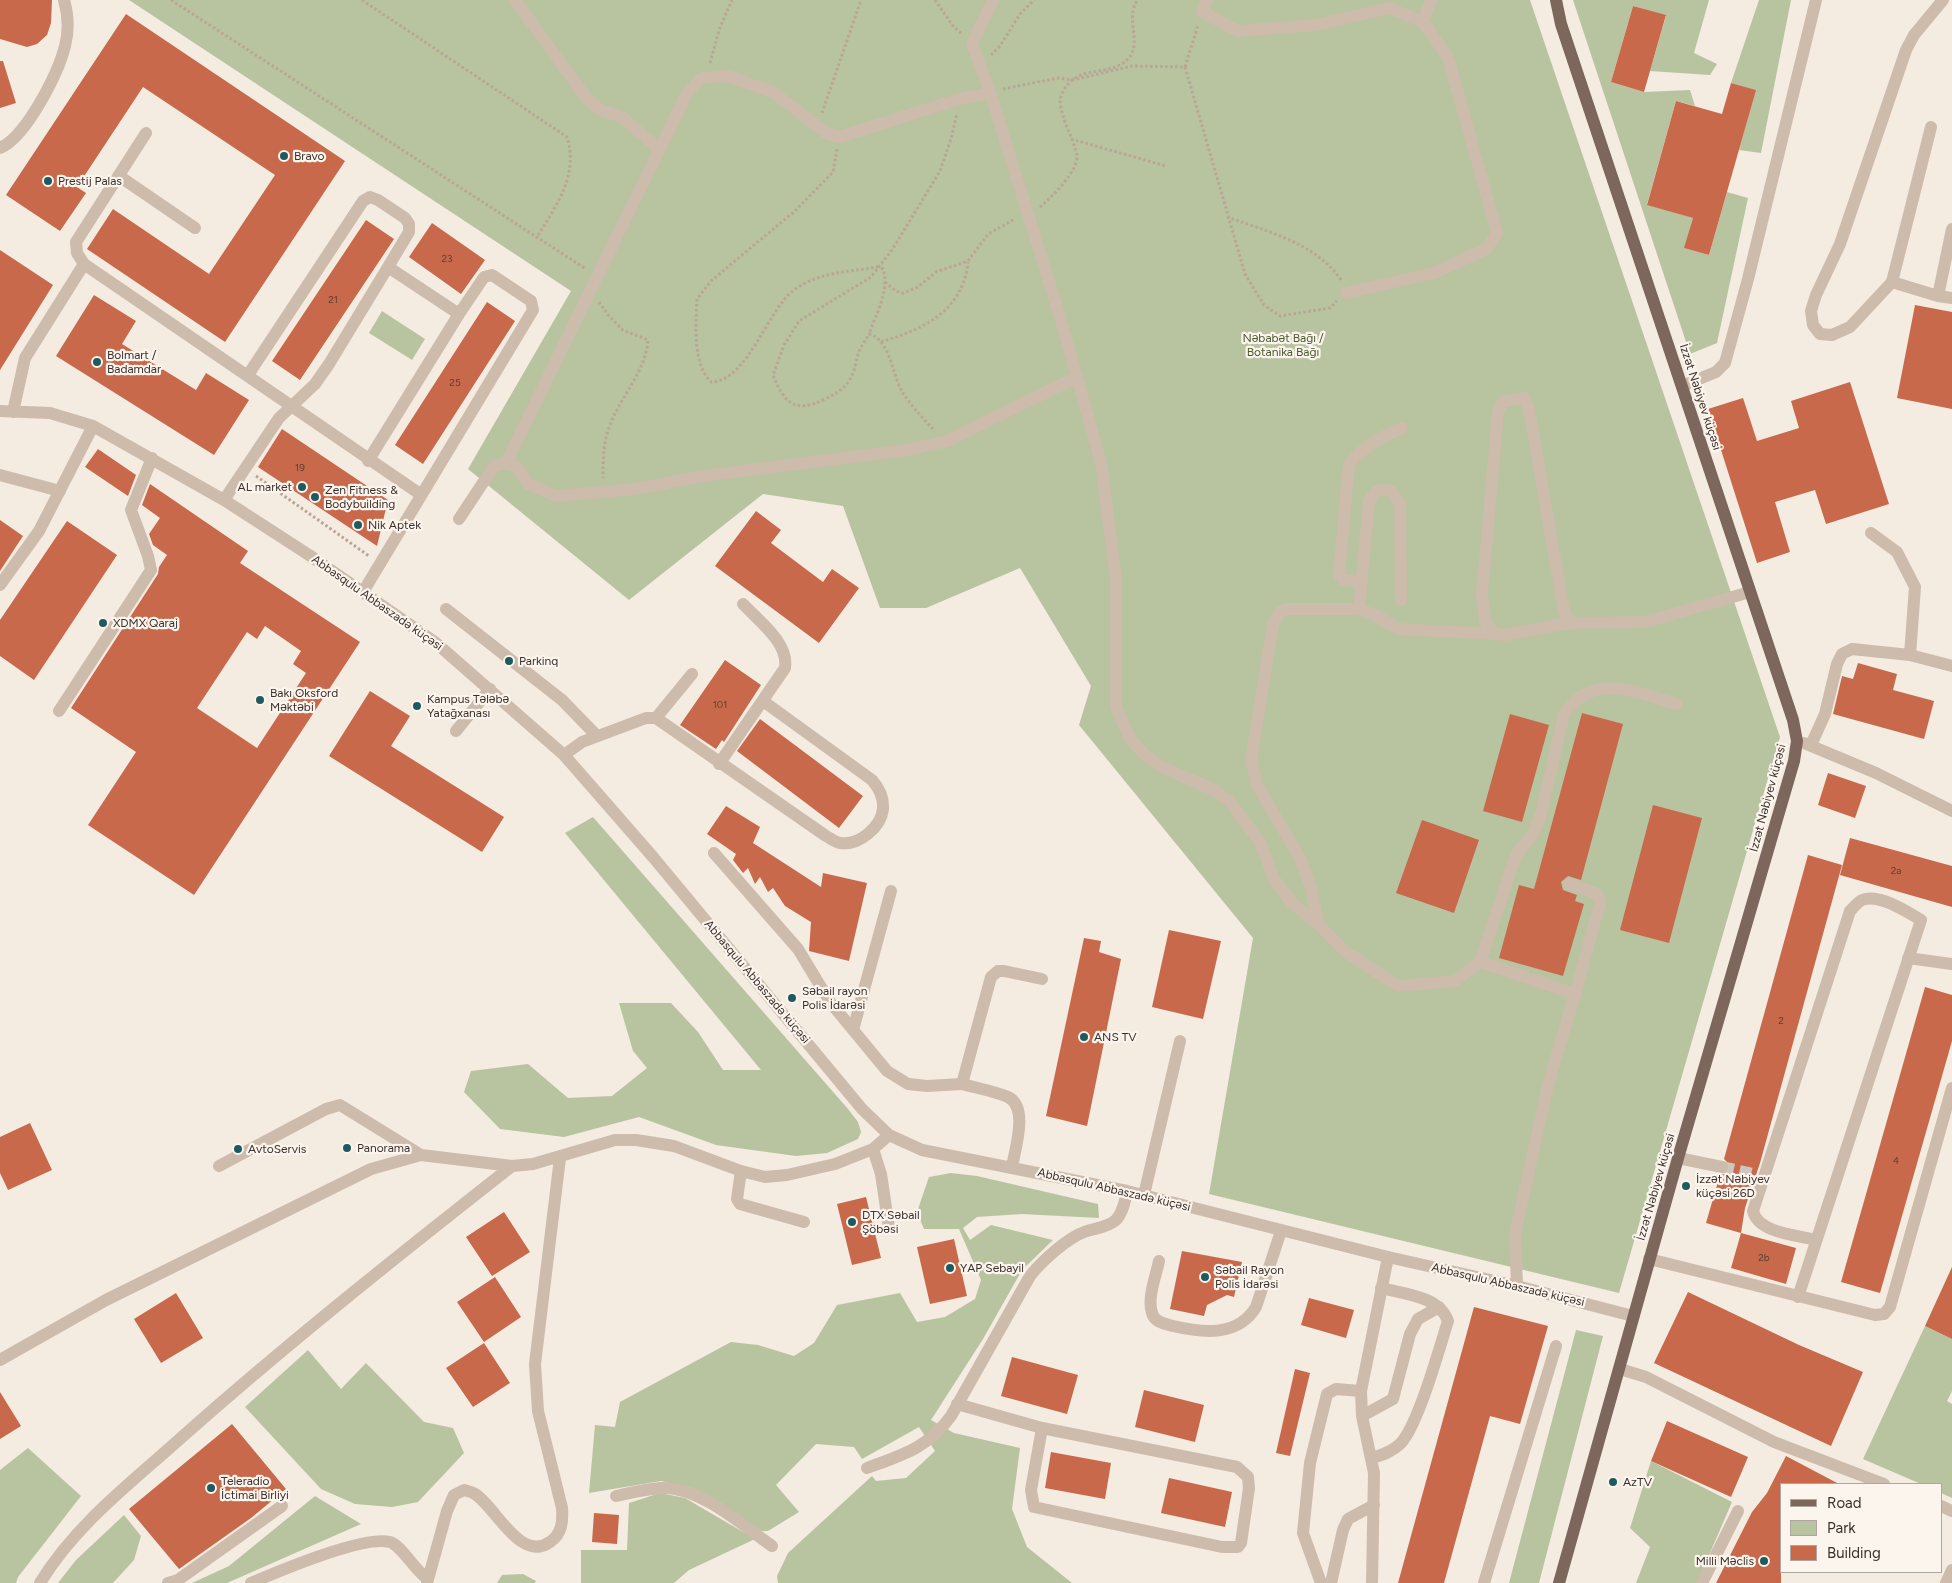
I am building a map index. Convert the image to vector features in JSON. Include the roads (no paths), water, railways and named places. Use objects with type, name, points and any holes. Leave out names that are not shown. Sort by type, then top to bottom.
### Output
[{"type":"main road","name":"İzzət Nəbiyev küçəsi","points":[[1556,0],[1564,33],[1793,720],[1797,741],[1794,761],[1649,1259],[1559,1583]]},
{"type":"street","points":[[0,148],[10,144],[20,135],[54,76],[66,45],[68,14],[64,0]]},
{"type":"street","points":[[515,0],[588,100],[600,110],[622,117],[659,150]]},
{"type":"street","points":[[993,0],[972,44],[990,92],[1028,214],[1077,377],[1102,473],[1116,579],[1116,707],[1121,722],[1131,740],[1162,768],[1214,790],[1230,802],[1260,842],[1274,879],[1293,904],[1318,924],[1346,952],[1398,986],[1455,981],[1480,962],[1516,855],[1533,834],[1542,814],[1564,714],[1573,701],[1594,689],[1623,689],[1676,704]]},
{"type":"street","points":[[1423,22],[1431,0]]},
{"type":"street","points":[[1931,127],[1892,282],[1850,327],[1832,335],[1820,334],[1813,326],[1811,311],[1816,294],[1840,244],[1906,50],[1914,34],[1943,0]]},
{"type":"street","points":[[1682,386],[1716,372],[1725,363],[1818,1]]},
{"type":"street","points":[[1204,6],[1238,30],[1316,25],[1389,8],[1423,22],[1448,57],[1497,233],[1486,248],[1434,273],[1346,293]]},
{"type":"street","points":[[506,463],[687,93],[702,78],[727,76],[773,92],[826,133],[840,136],[990,92]]},
{"type":"street","points":[[146,133],[76,242],[77,253],[84,264],[248,375],[368,461],[420,494]]},
{"type":"street","points":[[119,176],[195,228]]},
{"type":"street","points":[[224,500],[290,405],[315,384],[329,364],[409,232],[409,224],[405,218],[378,200],[370,198],[363,201],[248,375]]},
{"type":"street","points":[[1938,296],[1952,229]]},
{"type":"street","points":[[6,411],[25,358],[84,264]]},
{"type":"street","points":[[388,267],[459,314]]},
{"type":"street","points":[[363,592],[420,494],[533,310],[531,301],[492,275],[484,277],[368,461]]},
{"type":"street","points":[[1892,282],[1938,296],[1952,298]]},
{"type":"street","points":[[459,519],[494,466],[506,463],[517,467],[528,484],[556,496],[635,489],[703,476],[906,450],[947,441],[1077,377]]},
{"type":"street","points":[[1495,634],[1485,622],[1482,594],[1498,411],[1502,402],[1524,398],[1530,409],[1564,611],[1569,624]]},
{"type":"street","name":"Abbasqulu Abbaszadə küçəsi","points":[[6,411],[50,413],[92,426],[152,458],[224,500],[436,643],[564,755],[653,857],[862,1109],[888,1135],[922,1150],[1127,1191],[1281,1231],[1517,1286],[1633,1316]]},
{"type":"street","points":[[0,585],[38,531],[92,426]]},
{"type":"street","points":[[1360,582],[1342,579],[1339,573],[1349,464],[1359,452],[1380,437],[1402,428]]},
{"type":"street","points":[[59,711],[151,570],[148,556],[131,510],[152,458]]},
{"type":"street","points":[[0,475],[60,491]]},
{"type":"street","points":[[1359,609],[1369,501],[1376,491],[1382,488],[1391,491],[1400,504],[1400,600]]},
{"type":"street","points":[[1871,532],[1897,552],[1915,587],[1910,656]]},
{"type":"street","points":[[1318,924],[1311,887],[1300,858],[1257,785],[1251,760],[1257,711],[1273,624],[1281,611],[1287,609],[1359,609],[1375,615],[1398,629],[1505,635],[1569,624],[1645,622],[1750,592]]},
{"type":"street","points":[[719,764],[785,668],[786,660],[780,646],[743,604]]},
{"type":"street","points":[[446,609],[562,700],[597,736]]},
{"type":"street","points":[[1811,745],[1825,714],[1837,664],[1842,654],[1852,649],[1910,656],[1952,666]]},
{"type":"street","points":[[656,718],[692,674]]},
{"type":"street","points":[[456,731],[490,689]]},
{"type":"street","points":[[564,755],[582,742],[646,718],[656,718],[719,764],[826,836],[841,843],[865,836],[872,830],[883,808],[882,798],[872,780],[763,701]]},
{"type":"street","points":[[1797,741],[1811,745],[1876,773],[1952,811]]},
{"type":"street","points":[[714,853],[798,949],[830,1002],[887,1071],[908,1084],[928,1086],[962,1084],[1009,1098],[1016,1106],[1021,1121],[1012,1167]]},
{"type":"street","points":[[1517,1286],[1515,1234],[1548,1085],[1600,903],[1598,894],[1569,884]]},
{"type":"street","points":[[852,1030],[891,891]]},
{"type":"street","points":[[1798,1297],[1921,920],[1896,904],[1862,900],[1850,911],[1760,1176],[1753,1211],[1755,1219],[1763,1226],[1816,1240]]},
{"type":"street","points":[[1908,958],[1952,964]]},
{"type":"street","points":[[1480,962],[1575,994]]},
{"type":"street","points":[[962,1084],[991,977],[998,971],[1004,970],[1042,979]]},
{"type":"street","points":[[1144,1195],[1180,1041]]},
{"type":"street","points":[[1649,1259],[1798,1297],[1875,1315],[1884,1314],[1890,1307],[1952,1088]]},
{"type":"street","points":[[219,1166],[326,1108],[340,1105],[421,1155]]},
{"type":"street","points":[[0,1360],[106,1300],[274,1216],[371,1169],[421,1155],[512,1166],[560,1158],[614,1140],[657,1142],[741,1171],[765,1177],[787,1175],[835,1164],[873,1149],[888,1135]]},
{"type":"street","points":[[873,1149],[880,1174],[889,1228]]},
{"type":"street","points":[[251,1583],[356,1544],[378,1541],[392,1543],[405,1554],[412,1566],[428,1581],[447,1511],[454,1496],[464,1490],[475,1493],[510,1533],[529,1546],[544,1546],[552,1541],[563,1523],[562,1508],[536,1391],[535,1364],[560,1158]]},
{"type":"street","points":[[1678,1158],[1722,1167]]},
{"type":"street","points":[[40,1583],[83,1526],[105,1504],[240,1386],[512,1166]]},
{"type":"street","points":[[741,1171],[737,1199],[740,1204],[804,1222]]},
{"type":"street","points":[[867,1468],[903,1455],[922,1445],[940,1430],[957,1404],[1030,1276],[1043,1261],[1083,1232],[1102,1228],[1115,1221],[1122,1212],[1127,1191]]},
{"type":"street","points":[[1159,1260],[1150,1303],[1152,1315],[1160,1322],[1192,1330],[1218,1331],[1244,1322],[1251,1315],[1256,1307],[1281,1231]]},
{"type":"street","points":[[1372,1583],[1374,1505],[1372,1458],[1362,1416],[1361,1391],[1388,1257]]},
{"type":"street","points":[[1372,1458],[1401,1444],[1418,1410],[1448,1321],[1445,1312],[1424,1299],[1381,1288]]},
{"type":"street","points":[[1362,1416],[1392,1399],[1410,1334],[1418,1319],[1439,1307]]},
{"type":"street","points":[[1484,1583],[1556,1346]]},
{"type":"street","points":[[1620,1369],[1646,1378],[1774,1442],[1881,1483]]},
{"type":"street","points":[[1322,1583],[1302,1533],[1310,1463],[1327,1394],[1336,1389],[1361,1391]]},
{"type":"street","points":[[957,1404],[1042,1428],[1237,1467],[1248,1477],[1249,1488],[1241,1543],[1238,1547],[1222,1547],[1034,1507],[1031,1497],[1042,1428]]},
{"type":"street","points":[[616,1496],[662,1488],[687,1491],[705,1500],[772,1546]]},
{"type":"street","points":[[1331,1583],[1343,1530],[1348,1519],[1374,1505]]},
{"type":"street","points":[[168,1583],[178,1580],[282,1506]]},
{"type":"street","points":[[1702,1583],[1738,1510]]},
{"type":"street","points":[[1946,1583],[1952,1570]]},
{"type":"tunnel","points":[[1722,1167],[1757,1175]]},
{"type":"place","name":"Bravo","points":[[284,156]]},
{"type":"place","name":"Prestij Palas","points":[[48,181]]},
{"type":"place","name":"Bolmart / Badamdar","points":[[97,362]]},
{"type":"place","name":"AL market","points":[[302,487]]},
{"type":"place","name":"Zen Fitness & Bodybuilding","points":[[315,497]]},
{"type":"place","name":"Nik Aptek","points":[[358,525]]},
{"type":"place","name":"XDMX Qaraj","points":[[103,623]]},
{"type":"place","name":"Parkinq","points":[[509,661]]},
{"type":"place","name":"Bakı Oksford Məktəbi","points":[[260,700]]},
{"type":"place","name":"Kampus Tələbə Yatağxanası","points":[[417,706]]},
{"type":"place","name":"Səbail rayon Polis İdarəsi","points":[[792,998]]},
{"type":"place","name":"ANS TV","points":[[1084,1037]]},
{"type":"place","name":"Panorama","points":[[347,1148]]},
{"type":"place","name":"AvtoServis","points":[[238,1149]]},
{"type":"place","name":"İzzət Nəbiyev küçəsi 26D","points":[[1686,1186]]},
{"type":"place","name":"DTX Səbail Şöbəsi","points":[[852,1222]]},
{"type":"place","name":"YAP Sebayil","points":[[950,1268]]},
{"type":"place","name":"Səbail Rayon Polis İdarəsi","points":[[1205,1277]]},
{"type":"place","name":"AzTV","points":[[1613,1482]]},
{"type":"place","name":"Teleradio İctimai Birliyi","points":[[211,1488]]},
{"type":"place","name":"Milli Məclis","points":[[1764,1561]]},
{"type":"park label","name":"Nəbabət Bağı / Botanika Bağı","points":[[1283,345]]}]
